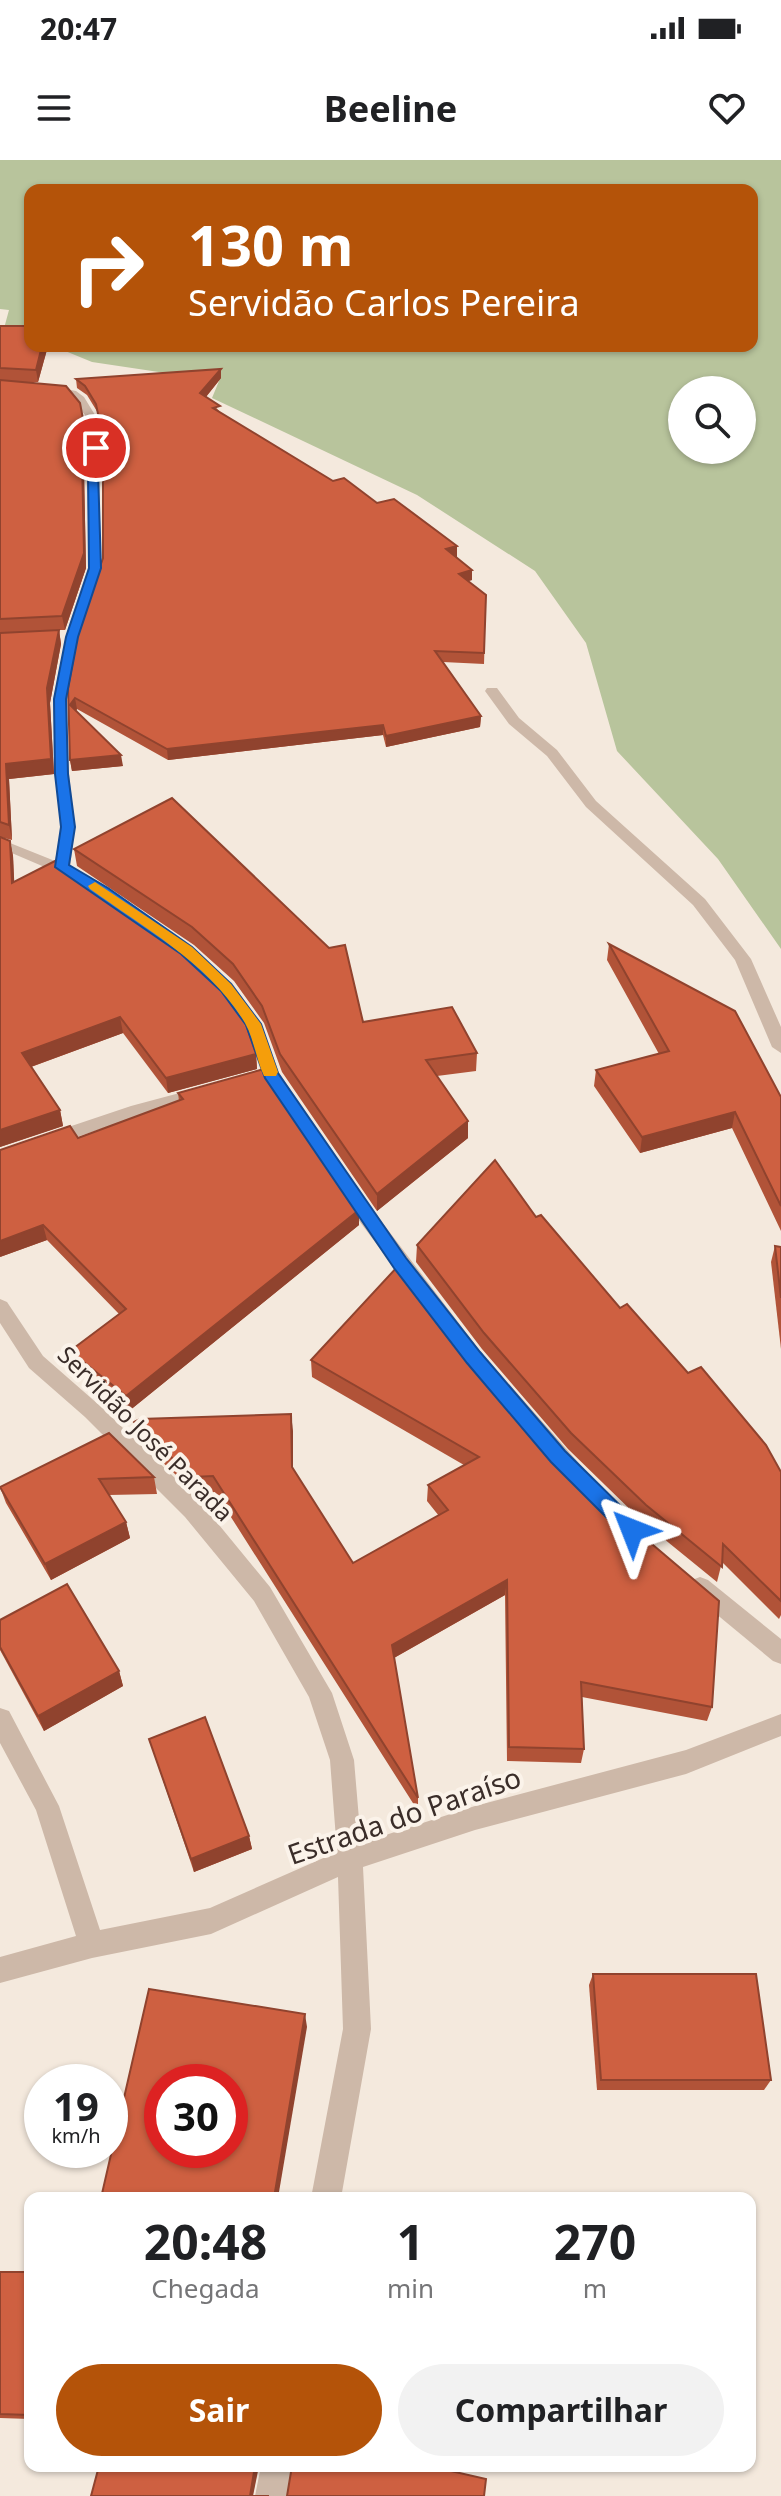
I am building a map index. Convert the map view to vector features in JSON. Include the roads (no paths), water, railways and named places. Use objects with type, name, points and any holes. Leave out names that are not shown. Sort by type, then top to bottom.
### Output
[{"type":"street","points":[[0,387],[72,393],[90,415],[96,448],[93,471],[95,568],[72,637],[60,699],[62,774],[68,827],[62,867]]},
{"type":"street","points":[[56,637],[72,637]]},
{"type":"street","points":[[492,691],[514,721],[552,753],[591,804],[699,902],[743,959],[781,1047]]},
{"type":"street","points":[[0,843],[62,867],[89,883]]},
{"type":"street","points":[[151,926],[186,951],[226,987],[253,1024],[263,1076],[473,1357],[558,1457],[589,1488]]},
{"type":"street","points":[[0,1157],[137,1110],[226,1086]]},
{"type":"street","name":"Servidão José Parada","points":[[0,1307],[36,1362],[92,1411],[193,1510],[262,1594],[320,1693],[342,1760],[350,1859],[357,2029],[327,2192]]},
{"type":"street","points":[[683,1573],[781,1653]]},
{"type":"street","points":[[0,1719],[47,1806],[92,1945]]},
{"type":"street","name":"Estrada do Paraíso","points":[[0,1970],[92,1945],[211,1921],[350,1859],[475,1818],[686,1762],[781,1725]]},
{"type":"street","points":[[271,2496],[276,2472]]}]
